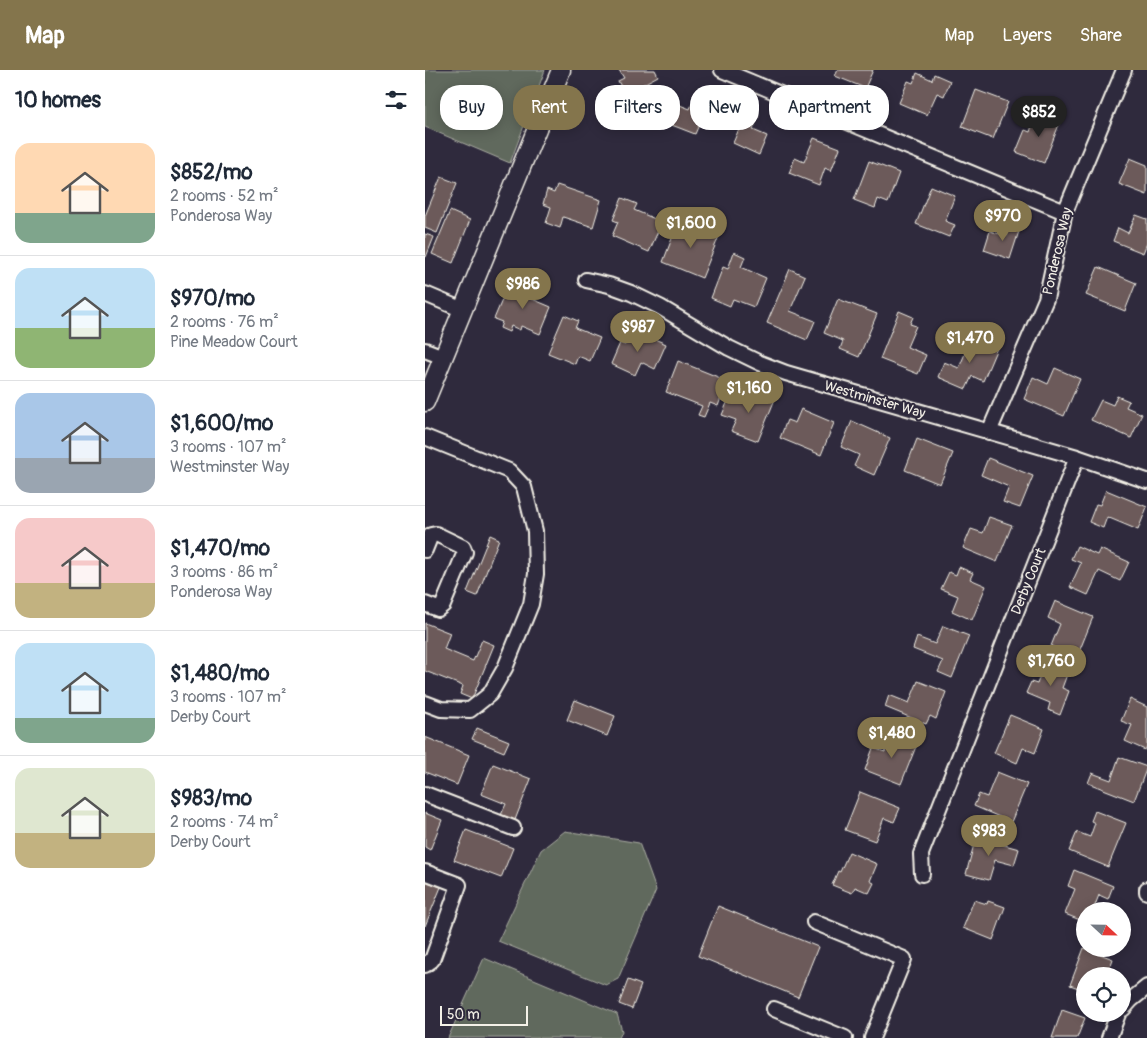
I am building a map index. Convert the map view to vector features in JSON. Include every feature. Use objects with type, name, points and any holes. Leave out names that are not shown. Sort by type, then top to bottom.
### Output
[{"type":"main road","points":[[425,400],[561,70]]},
{"type":"street","points":[[722,70],[1065,212]]},
{"type":"street","name":"Ponderosa Way","points":[[989,432],[1046,299],[1065,212],[1123,70]]},
{"type":"street","name":"Westminster Way","points":[[586,280],[609,284],[631,293],[760,364],[1077,457],[1147,481]]},
{"type":"street","points":[[425,294],[463,310]]},
{"type":"street","points":[[425,350],[443,358]]},
{"type":"street","points":[[425,437],[509,471],[524,486],[535,532],[536,574],[531,604],[505,668],[490,694],[469,710],[441,709],[425,704]]},
{"type":"street","name":"Derby Court","points":[[922,874],[921,854],[1077,457]]},
{"type":"street","points":[[425,550],[431,535],[436,534],[463,547],[465,552],[443,605],[438,609],[425,604]]},
{"type":"street","points":[[425,794],[513,828]]},
{"type":"street","points":[[425,872],[459,885],[432,960],[425,965]]},
{"type":"street","points":[[814,922],[903,959],[872,1038]]},
{"type":"street","points":[[1131,1000],[1147,987]]},
{"type":"street","points":[[774,1008],[845,1038]]},
{"type":"street","points":[[1109,1038],[1115,1022]]},
{"type":"shaded area","points":[[425,70],[545,70],[539,85],[513,85],[513,130],[522,130],[510,163],[425,127]]},
{"type":"shaded area","points":[[565,831],[639,843],[656,890],[618,979],[606,985],[498,941],[541,850]]},
{"type":"shaded area","points":[[484,958],[617,1014],[622,1031],[619,1038],[448,1038]]},
{"type":"building","points":[[619,70],[655,70],[658,76],[642,85],[620,85],[618,81],[624,78]]},
{"type":"building","points":[[838,70],[873,70],[866,85],[858,85],[835,76]]},
{"type":"building","points":[[917,73],[932,80],[934,74],[950,81],[944,96],[937,93],[927,115],[899,103],[908,81],[913,83]]},
{"type":"building","points":[[976,90],[1008,102],[993,139],[962,127]]},
{"type":"building","points":[[680,105],[690,109],[690,130],[697,130],[695,134],[680,128]]},
{"type":"building","points":[[1036,113],[1060,122],[1044,163],[1016,152],[1025,130],[1030,132]]},
{"type":"building","points":[[739,130],[753,130],[767,136],[759,155],[733,143]]},
{"type":"building","points":[[814,138],[840,148],[831,171],[825,168],[819,185],[789,173],[795,158],[804,162]]},
{"type":"building","points":[[1130,158],[1147,165],[1147,195],[1119,184]]},
{"type":"building","points":[[869,161],[899,173],[888,203],[878,199],[875,208],[854,200]]},
{"type":"building","points":[[441,177],[457,183],[437,233],[425,228],[425,216]]},
{"type":"building","points":[[557,185],[601,200],[593,227],[563,217],[560,228],[546,223],[551,207],[543,204],[547,190],[554,193]]},
{"type":"building","points":[[931,186],[955,196],[945,221],[955,225],[949,237],[916,224]]},
{"type":"building","points":[[622,198],[637,204],[634,210],[662,222],[649,252],[612,236],[618,222],[613,220]]},
{"type":"building","points":[[450,211],[470,220],[453,263],[432,254]]},
{"type":"building","points":[[1136,215],[1147,219],[1147,243],[1143,253],[1113,241],[1118,228],[1128,233]]},
{"type":"building","points":[[679,220],[719,236],[702,278],[663,262]]},
{"type":"building","points":[[1011,222],[1021,225],[1010,259],[984,250],[990,231],[1007,236]]},
{"type":"building","points":[[425,234],[434,237],[426,257],[425,257]]},
{"type":"building","points":[[734,252],[745,257],[741,267],[766,278],[754,307],[733,299],[730,306],[711,298],[723,267],[728,269]]},
{"type":"building","points":[[1098,267],[1136,283],[1125,311],[1086,295]]},
{"type":"building","points":[[790,269],[805,276],[790,311],[815,321],[807,340],[767,323]]},
{"type":"building","points":[[522,277],[536,283],[530,298],[551,307],[540,334],[521,326],[520,330],[511,326],[509,332],[500,328],[502,322],[494,319],[505,293],[514,297]]},
{"type":"building","points":[[838,299],[877,314],[859,357],[840,349],[843,341],[824,333]]},
{"type":"building","points":[[899,311],[913,317],[910,324],[916,326],[907,347],[926,355],[918,374],[880,359]]},
{"type":"building","points":[[564,315],[578,321],[575,328],[600,338],[590,361],[578,356],[575,364],[548,353]]},
{"type":"building","points":[[632,329],[666,344],[655,369],[641,362],[635,375],[611,364],[620,343],[625,345]]},
{"type":"building","points":[[972,337],[997,348],[983,381],[972,376],[966,389],[938,377],[944,362],[959,368]]},
{"type":"building","points":[[678,361],[723,379],[719,387],[724,390],[718,406],[710,403],[704,417],[698,415],[702,406],[666,392]]},
{"type":"building","points":[[1055,368],[1080,379],[1064,416],[1024,399],[1033,377],[1048,384]]},
{"type":"building","points":[[732,391],[755,401],[759,392],[775,399],[758,441],[731,431],[736,420],[722,415]]},
{"type":"building","points":[[1117,396],[1129,401],[1126,407],[1142,414],[1131,438],[1091,420],[1101,400],[1113,405]]},
{"type":"building","points":[[801,409],[834,423],[821,455],[780,438],[787,420],[795,423]]},
{"type":"building","points":[[852,421],[890,438],[874,475],[854,466],[859,455],[841,447]]},
{"type":"building","points":[[917,439],[953,453],[940,484],[905,470]]},
{"type":"building","points":[[988,458],[1033,476],[1020,508],[1003,502],[1009,487],[981,475]]},
{"type":"building","points":[[1106,490],[1147,507],[1138,530],[1107,517],[1103,528],[1089,522],[1096,504],[1100,505]]},
{"type":"building","points":[[989,517],[1012,525],[997,562],[963,548],[971,529],[983,533]]},
{"type":"building","points":[[490,535],[499,539],[477,596],[467,592]]},
{"type":"building","points":[[1077,546],[1097,555],[1100,549],[1129,562],[1120,581],[1099,571],[1088,595],[1070,587],[1081,563],[1071,559]]},
{"type":"building","points":[[959,567],[973,573],[970,579],[986,586],[972,620],[952,611],[958,596],[941,589],[949,572],[956,575]]},
{"type":"building","points":[[1055,601],[1093,617],[1077,657],[1051,646],[1060,624],[1048,618]]},
{"type":"building","points":[[425,623],[450,633],[444,649],[473,661],[482,640],[494,645],[472,699],[460,694],[463,686],[425,671]]},
{"type":"building","points":[[943,626],[969,636],[952,678],[938,672],[943,661],[913,649],[917,637],[935,644]]},
{"type":"building","points":[[1046,660],[1069,669],[1062,688],[1069,691],[1060,715],[1048,710],[1050,703],[1026,693],[1031,682],[1037,684]]},
{"type":"building","points":[[918,681],[946,692],[936,719],[930,716],[926,724],[885,707],[889,695],[909,703]]},
{"type":"building","points":[[1130,699],[1147,707],[1147,746],[1145,750],[1125,741],[1132,725],[1121,721]]},
{"type":"building","points":[[575,700],[615,716],[607,736],[567,720]]},
{"type":"building","points":[[1010,715],[1044,729],[1035,753],[1023,748],[1017,763],[994,753]]},
{"type":"building","points":[[477,728],[509,741],[504,752],[472,739]]},
{"type":"building","points":[[892,734],[917,744],[901,784],[865,770],[873,748],[885,752]]},
{"type":"building","points":[[425,737],[469,755],[457,785],[425,772]]},
{"type":"building","points":[[1119,757],[1147,767],[1134,801],[1088,783],[1092,773],[1111,780]]},
{"type":"building","points":[[493,764],[531,779],[515,820],[501,815],[506,804],[481,794]]},
{"type":"building","points":[[997,772],[1027,784],[1011,822],[974,806],[979,794],[987,797]]},
{"type":"building","points":[[860,792],[900,808],[894,822],[884,818],[875,841],[845,830]]},
{"type":"building","points":[[1095,811],[1126,823],[1108,867],[1069,851],[1077,832],[1090,837],[1095,823],[1091,821]]},
{"type":"building","points":[[425,813],[442,820],[430,850],[425,847]]},
{"type":"building","points":[[466,830],[513,848],[501,878],[454,860]]},
{"type":"building","points":[[976,837],[1019,849],[1014,865],[995,860],[989,880],[966,874]]},
{"type":"building","points":[[849,852],[877,864],[870,881],[874,883],[869,893],[855,887],[852,893],[832,885]]},
{"type":"building","points":[[1074,870],[1113,886],[1108,899],[1099,895],[1096,902],[1076,902],[1076,918],[1065,914],[1075,889],[1068,886]]},
{"type":"building","points":[[425,881],[441,887],[425,926]]},
{"type":"building","points":[[974,900],[987,904],[988,901],[1005,907],[993,940],[963,928]]},
{"type":"building","points":[[718,906],[818,947],[798,997],[698,956]]},
{"type":"building","points":[[1080,958],[1113,959],[1110,967],[1077,967]]},
{"type":"building","points":[[1076,969],[1076,987],[1070,985]]},
{"type":"building","points":[[628,980],[641,985],[632,1009],[619,1004]]},
{"type":"building","points":[[1062,1010],[1076,1015],[1076,1022],[1083,1022],[1077,1038],[1052,1038]]}]
